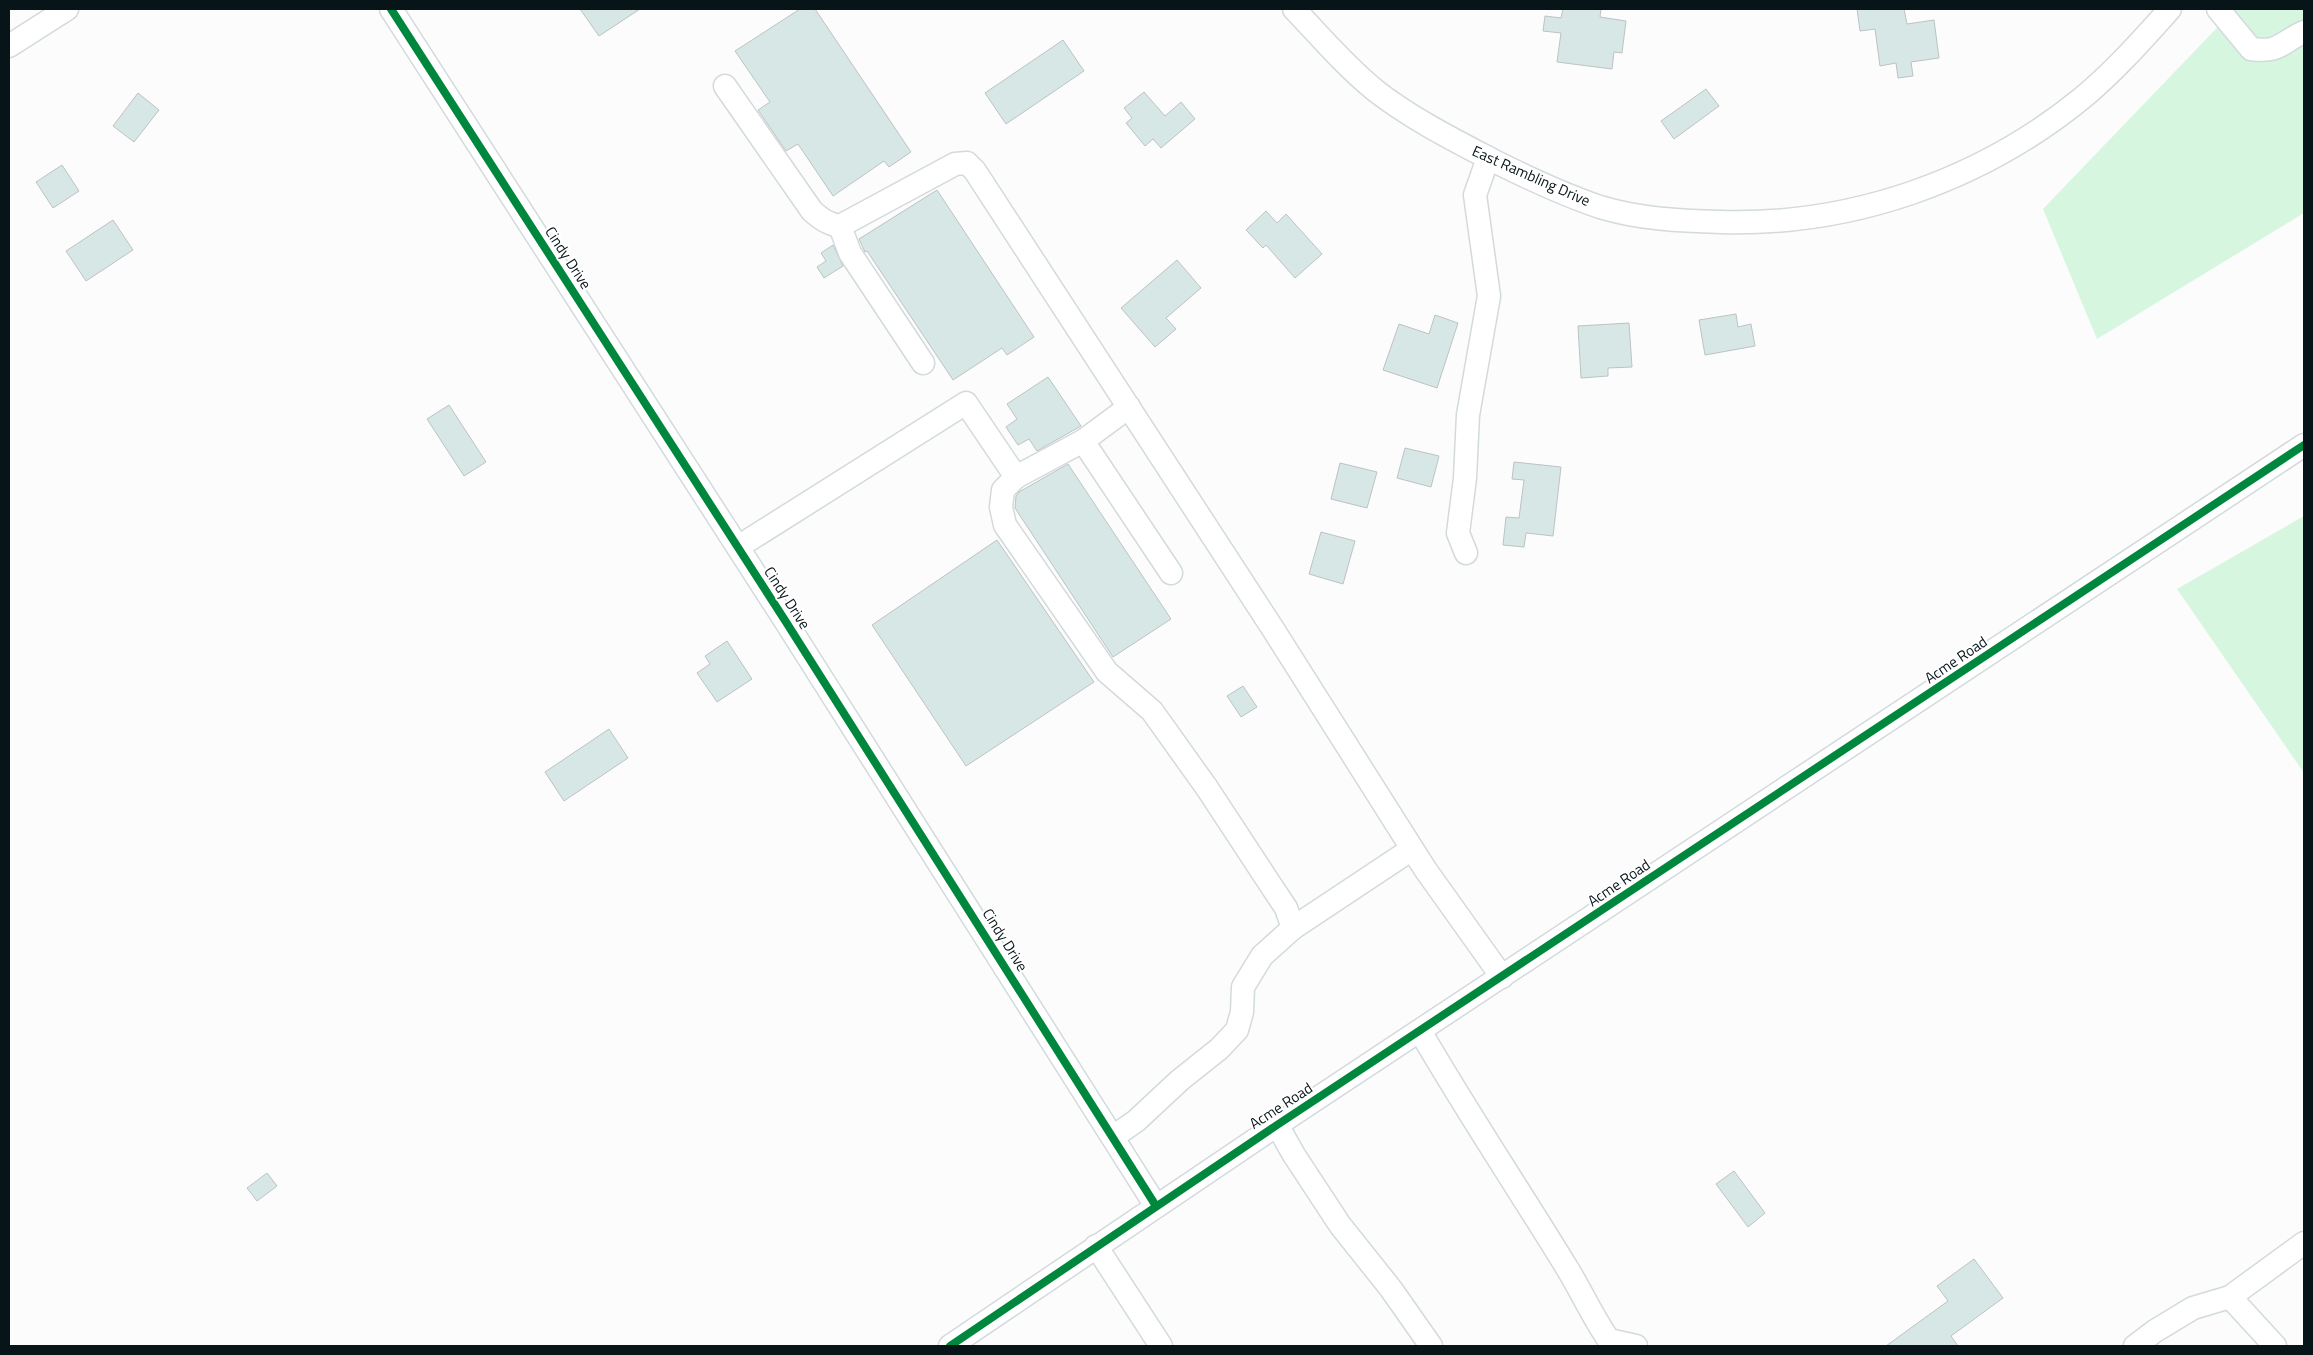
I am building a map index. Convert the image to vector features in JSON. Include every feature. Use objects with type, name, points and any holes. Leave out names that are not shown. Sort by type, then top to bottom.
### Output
[{"type":"street","points":[[9,46],[67,9]]},
{"type":"street","name":"Cindy Drive","points":[[391,9],[738,547],[1156,1206]]},
{"type":"street","name":"East Rambling Drive","points":[[1294,9],[1337,54],[1377,91],[1422,122],[1488,158],[1553,189],[1602,207],[1656,218],[1692,222],[1747,223],[1801,219],[1855,210],[1908,195],[1959,174],[2008,150],[2083,98],[2136,48],[2170,9]]},
{"type":"street","points":[[2218,9],[2251,49],[2267,51],[2284,45],[2304,32]]},
{"type":"street","points":[[725,86],[812,211],[824,221],[840,226],[955,164],[967,163],[975,171],[1273,629],[1412,849],[1502,976]]},
{"type":"street","points":[[1466,553],[1458,534],[1465,478],[1468,415],[1488,296],[1475,195],[1488,158]]},
{"type":"street","points":[[840,226],[850,253],[922,363]]},
{"type":"street","points":[[738,547],[966,403],[1016,477]]},
{"type":"street","points":[[1129,407],[1083,441],[1016,477],[1003,490],[1001,507],[1005,525],[1108,672],[1158,718],[1207,788],[1286,908],[1293,928]]},
{"type":"street","points":[[1083,441],[1171,573]]},
{"type":"street","name":"Acme Road","points":[[950,1346],[1277,1125],[2304,445]]},
{"type":"street","points":[[1113,1137],[1136,1121],[1180,1080],[1219,1049],[1237,1030],[1242,1012],[1243,987],[1262,956],[1293,928],[1412,849]]},
{"type":"street","points":[[1420,1031],[1472,1119],[1568,1269],[1611,1343],[1636,1346]]},
{"type":"street","points":[[1277,1125],[1340,1226],[1390,1289],[1431,1346]]},
{"type":"street","points":[[2135,1346],[2155,1331],[2194,1308],[2230,1297],[2304,1243]]},
{"type":"street","points":[[1096,1246],[1161,1346]]},
{"type":"street","points":[[2230,1297],[2275,1346]]},
{"type":"green space","points":[[2235,9],[2304,9],[2304,213],[2097,339],[2043,209]]},
{"type":"green space","points":[[2304,516],[2304,773],[2177,589]]},
{"type":"building","points":[[580,9],[640,9],[599,36]]},
{"type":"building","points":[[800,9],[815,9],[911,152],[889,167],[884,161],[833,196],[798,144],[786,151],[758,110],[770,102],[735,51]]},
{"type":"building","points":[[1563,9],[1601,9],[1600,17],[1626,21],[1622,53],[1614,52],[1612,69],[1557,62],[1561,33],[1543,31],[1545,16],[1561,18]]},
{"type":"building","points":[[1857,9],[1904,9],[1907,24],[1934,20],[1939,58],[1911,62],[1913,76],[1898,78],[1896,63],[1880,66],[1875,29],[1860,31]]},
{"type":"building","points":[[1063,40],[1084,71],[1006,124],[985,93]]},
{"type":"building","points":[[1706,89],[1719,106],[1674,139],[1661,121]]},
{"type":"building","points":[[1144,92],[1165,116],[1181,102],[1195,119],[1161,148],[1153,139],[1145,146],[1126,123],[1132,118],[1124,108]]},
{"type":"building","points":[[138,93],[159,110],[134,142],[113,126]]},
{"type":"building","points":[[62,165],[79,191],[53,208],[36,182]]},
{"type":"building","points":[[937,190],[1034,337],[1007,355],[1002,348],[953,380],[867,251],[865,252],[859,239]]},
{"type":"building","points":[[1266,211],[1277,223],[1286,214],[1322,254],[1295,278],[1266,245],[1263,248],[1246,230]]},
{"type":"building","points":[[113,220],[133,250],[86,281],[66,251]]},
{"type":"building","points":[[833,245],[843,266],[824,278],[817,267],[826,261],[821,253]]},
{"type":"building","points":[[1177,260],[1201,288],[1166,318],[1176,329],[1155,347],[1121,308]]},
{"type":"building","points":[[1736,314],[1738,327],[1751,324],[1755,346],[1705,355],[1699,320]]},
{"type":"building","points":[[1435,315],[1458,323],[1437,388],[1383,370],[1399,324],[1429,334]]},
{"type":"building","points":[[1629,323],[1632,367],[1608,368],[1608,376],[1581,378],[1578,326]]},
{"type":"building","points":[[1048,377],[1081,426],[1037,451],[1029,439],[1018,445],[1006,427],[1017,419],[1007,404]]},
{"type":"building","points":[[449,405],[486,462],[464,476],[427,419]]},
{"type":"building","points":[[1405,448],[1439,456],[1431,487],[1397,478]]},
{"type":"building","points":[[1514,462],[1561,467],[1553,536],[1526,533],[1524,547],[1503,545],[1506,517],[1519,518],[1524,480],[1512,479]]},
{"type":"building","points":[[1340,463],[1377,472],[1367,508],[1331,499]]},
{"type":"building","points":[[1068,464],[1171,619],[1113,657],[1015,508],[1016,496],[1019,492]]},
{"type":"building","points":[[1321,532],[1355,541],[1343,584],[1309,574]]},
{"type":"building","points":[[997,540],[1094,682],[966,766],[872,625]]},
{"type":"building","points":[[727,641],[752,679],[717,702],[697,673],[710,664],[705,656]]},
{"type":"building","points":[[1243,686],[1257,707],[1241,717],[1227,696]]},
{"type":"building","points":[[609,729],[628,758],[564,801],[545,772]]},
{"type":"building","points":[[1734,1171],[1765,1213],[1748,1227],[1716,1184]]},
{"type":"building","points":[[267,1173],[277,1186],[257,1201],[247,1188]]},
{"type":"building","points":[[1974,1259],[2003,1298],[1951,1336],[1958,1346],[1886,1346],[1948,1301],[1937,1286]]},
{"type":"cycle path","points":[[391,9],[786,622],[1156,1206]]},
{"type":"cycle path","points":[[950,1346],[1277,1125],[2304,445]]}]
